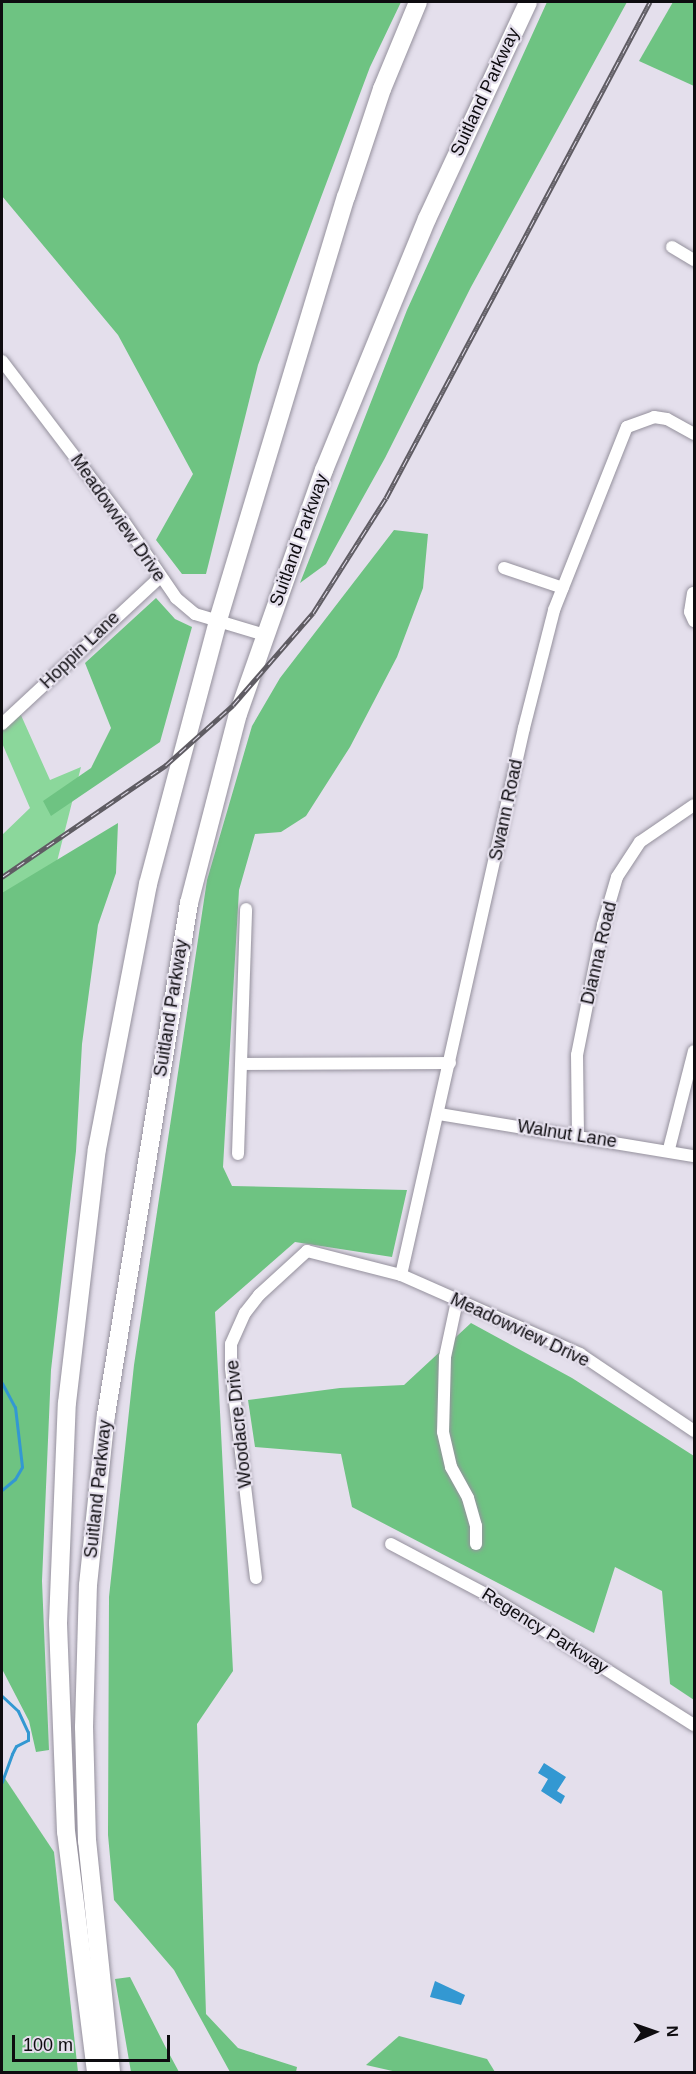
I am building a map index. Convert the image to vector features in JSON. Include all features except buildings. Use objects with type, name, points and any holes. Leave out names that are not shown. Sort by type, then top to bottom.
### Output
[{"type":"highway","name":"Suitland Parkway","points":[[96,2073],[74,1913],[60,1719],[59,1547],[68,1394],[85,1233],[120,1016],[155,856],[218,620],[349,188],[418,2]]},
{"type":"highway","name":"Suitland Parkway","points":[[111,2073],[92,1927],[85,1805],[86,1632],[96,1501],[187,914],[221,772],[265,635],[324,470],[393,300],[528,2]]},
{"type":"street","points":[[672,247],[694,260]]},
{"type":"street","name":"Meadowview Drive","points":[[2,361],[122,519],[160,577],[189,610],[265,635]]},
{"type":"street","name":"Swann Road","points":[[401,1275],[440,1114],[524,728],[563,588],[627,427],[636,420],[654,417],[667,419],[694,434]]},
{"type":"street","points":[[504,567],[563,588]]},
{"type":"street","name":"Hoppin Lane","points":[[2,724],[160,577]]},
{"type":"street","points":[[693,593],[690,612],[694,621]]},
{"type":"street","name":"Dianna Road","points":[[578,1136],[577,1055],[603,925],[617,878],[640,842],[694,805]]},
{"type":"street","points":[[238,1154],[246,909]]},
{"type":"street","points":[[669,1149],[694,1051]]},
{"type":"street","points":[[242,1064],[450,1063]]},
{"type":"street","name":"Walnut Lane","points":[[440,1114],[669,1149],[694,1156]]},
{"type":"street","name":"Woodacre Drive","points":[[256,1578],[231,1367],[231,1344],[245,1313],[259,1295],[307,1251],[401,1275]]},
{"type":"street","name":"Meadowview Drive","points":[[401,1275],[580,1354],[694,1431]]},
{"type":"street","points":[[457,1301],[445,1357],[443,1432],[448,1459],[468,1498],[476,1526],[476,1544]]},
{"type":"street","name":"Regency Parkway","points":[[392,1544],[493,1598],[694,1725]]},
{"type":"green space","points":[[2,2],[401,2],[370,67],[258,365],[206,574],[182,574],[156,540],[193,474],[118,335],[2,196]]},
{"type":"green space","points":[[547,2],[627,2],[471,287],[385,458],[326,564],[300,583],[407,310]]},
{"type":"green space","points":[[673,2],[694,2],[694,86],[639,61]]},
{"type":"green space","points":[[394,530],[428,534],[423,588],[397,657],[350,747],[306,816],[281,832],[255,834],[239,890],[223,1167],[232,1186],[407,1190],[392,1257],[295,1242],[215,1312],[233,1671],[197,1724],[206,2014],[238,2048],[297,2067],[296,2072],[230,2072],[174,1970],[114,1900],[108,1835],[109,1597],[134,1365],[207,880],[252,726],[280,678]]},
{"type":"green space","points":[[156,598],[175,619],[192,627],[160,742],[51,816],[43,801],[91,768],[111,728],[85,663]]},
{"type":"green space","points":[[20,713],[50,780],[81,767],[47,901],[2,1153],[2,835],[30,808],[2,743],[2,731]]},
{"type":"green space","points":[[118,823],[116,873],[98,925],[82,1044],[76,1151],[51,1370],[42,1581],[49,1750],[36,1752],[29,1721],[2,1669],[2,893]]},
{"type":"green space","points":[[471,1323],[572,1378],[694,1456],[694,1700],[670,1684],[662,1591],[615,1567],[594,1633],[352,1507],[341,1454],[255,1447],[248,1400],[340,1388],[404,1385]]},
{"type":"green space","points":[[2,1774],[54,1852],[78,2072],[2,2072]]},
{"type":"green space","points":[[130,1977],[179,2072],[131,2072],[115,1979]]},
{"type":"green space","points":[[399,2036],[487,2059],[495,2072],[397,2072],[366,2065]]},
{"type":"water","points":[[544,1763],[566,1777],[557,1791],[565,1796],[561,1804],[541,1791],[548,1779],[538,1773]]},
{"type":"water","points":[[435,1981],[465,1995],[461,2005],[430,1997]]},
{"type":"waterway","points":[[2,1383],[15,1407],[22,1467],[15,1479],[2,1490]]},
{"type":"waterway","points":[[2,1696],[18,1711],[28,1732],[28,1740],[16,1746],[2,1782]]},
{"type":"railway","points":[[2,877],[166,765],[233,705],[313,613],[386,498],[650,2]]}]
